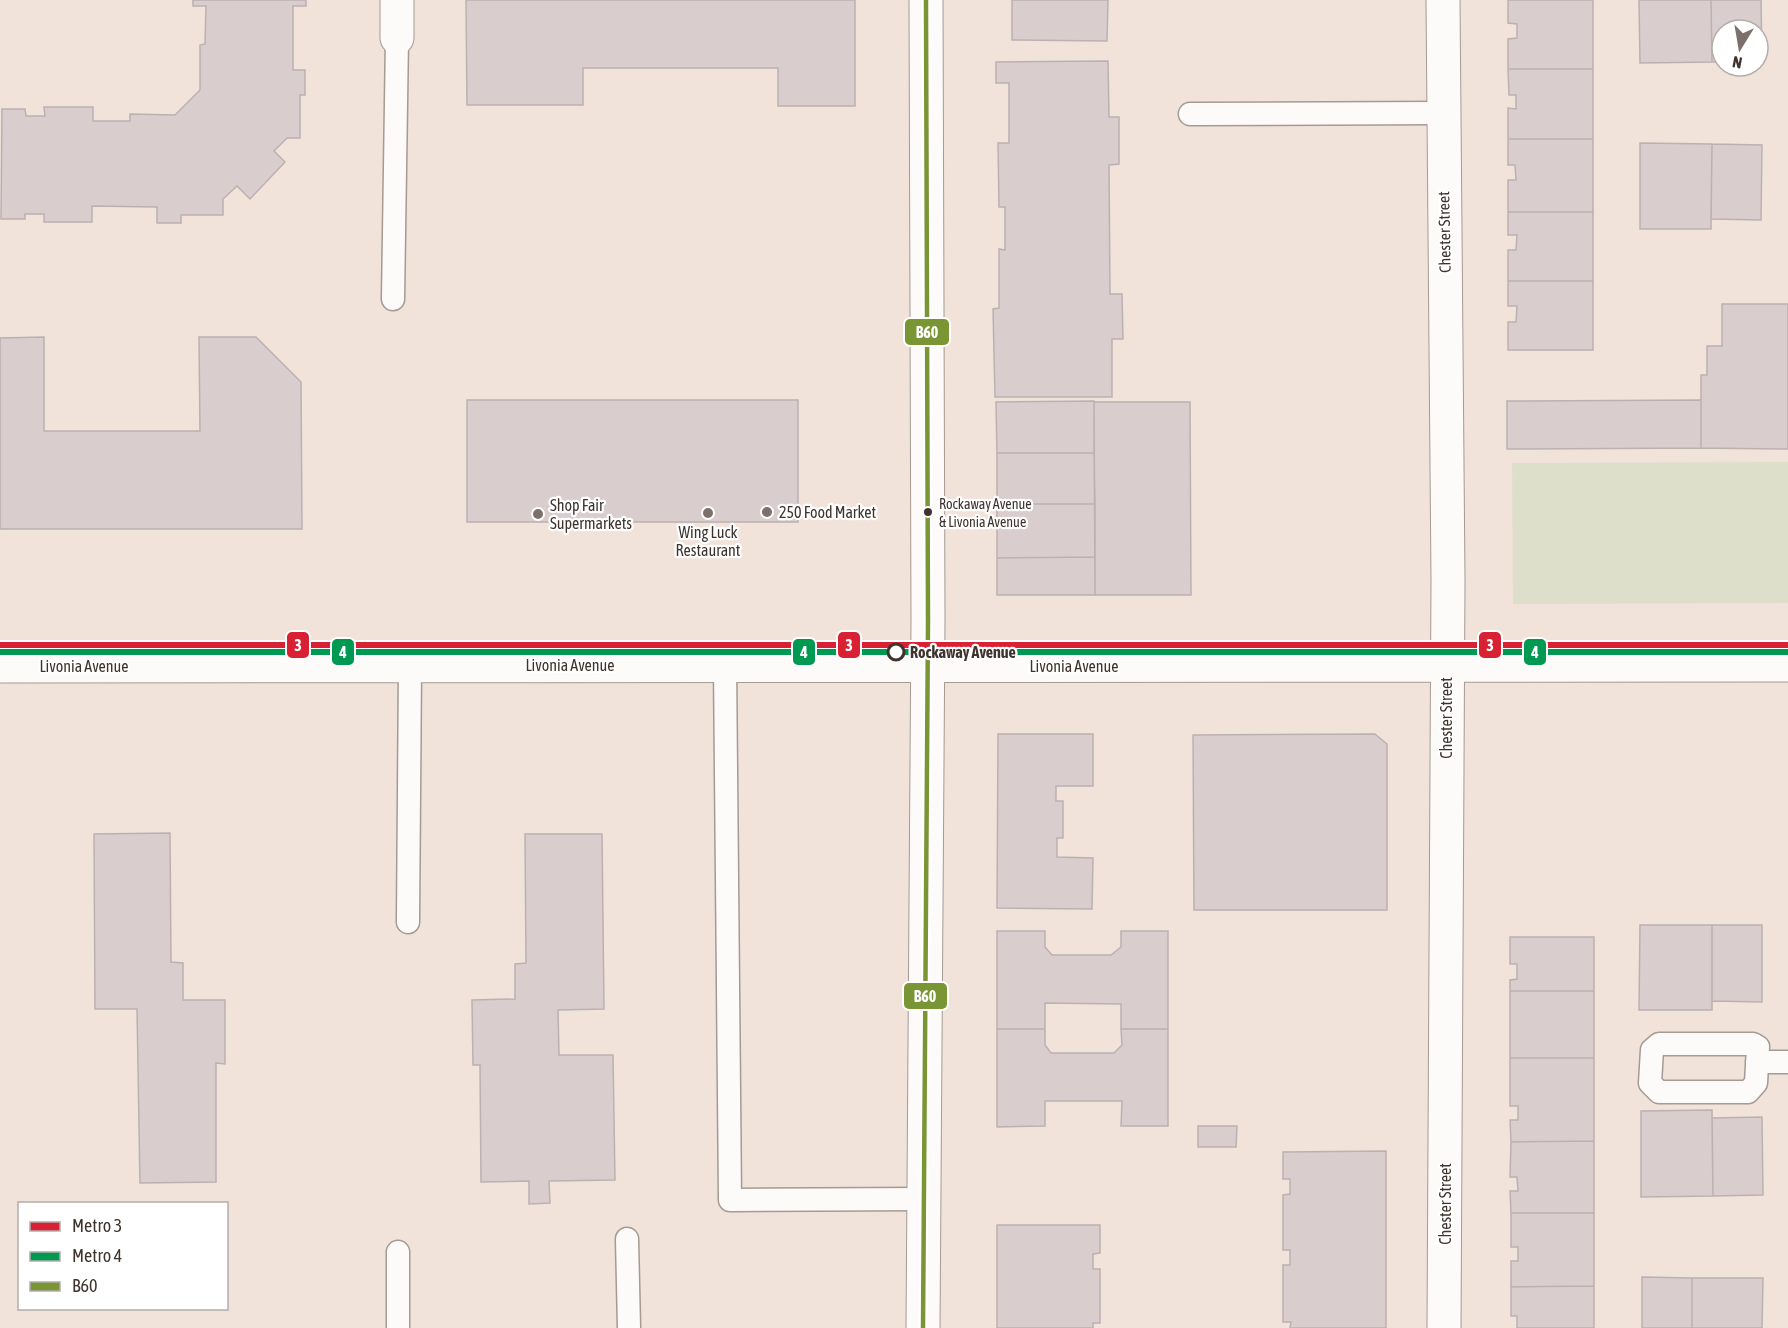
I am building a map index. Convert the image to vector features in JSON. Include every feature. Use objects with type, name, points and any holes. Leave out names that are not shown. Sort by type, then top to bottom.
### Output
[{"type":"street","points":[[397,0],[397,38]]},
{"type":"street","points":[[923,1328],[927,666],[926,0]]},
{"type":"street","name":"Chester Street","points":[[1443,0],[1446,664],[1444,1328]]},
{"type":"street","name":"Livonia Avenue","points":[[0,666],[1788,665]]},
{"type":"lane","points":[[393,299],[397,38]]},
{"type":"lane","points":[[1190,114],[1442,113]]},
{"type":"lane","points":[[725,664],[730,1200],[924,1199]]},
{"type":"lane","points":[[408,922],[410,666]]},
{"type":"lane","points":[[1659,1044],[1753,1044],[1758,1047],[1757,1062],[1756,1083],[1748,1092],[1659,1092],[1650,1083],[1652,1050],[1659,1044]]},
{"type":"lane","points":[[1757,1062],[1788,1062]]},
{"type":"lane","points":[[627,1239],[629,1328]]},
{"type":"lane","points":[[398,1252],[398,1328]]},
{"type":"green space","points":[[1788,462],[1788,603],[1513,604],[1512,463]]},
{"type":"building","points":[[193,0],[306,0],[306,6],[293,6],[293,70],[305,70],[305,95],[300,95],[300,138],[287,138],[274,151],[285,162],[250,199],[237,186],[223,199],[223,215],[181,215],[181,223],[157,223],[157,207],[92,206],[92,222],[44,222],[44,214],[25,214],[25,219],[1,219],[2,109],[25,109],[26,116],[45,116],[44,107],[93,107],[93,121],[130,121],[130,114],[175,115],[200,90],[200,45],[205,44],[206,6],[193,6]]},
{"type":"building","points":[[466,0],[855,0],[855,106],[778,106],[778,68],[583,68],[583,105],[467,105]]},
{"type":"building","points":[[1012,0],[1108,0],[1107,41],[1012,40]]},
{"type":"building","points":[[1508,0],[1593,0],[1593,69],[1508,69],[1508,39],[1517,38],[1517,24],[1508,23]]},
{"type":"building","points":[[1639,0],[1711,0],[1710,62],[1640,63]]},
{"type":"building","points":[[1711,0],[1761,0],[1761,18],[1711,18]]},
{"type":"building","points":[[1108,61],[1109,117],[1119,117],[1119,164],[1109,165],[1110,294],[1122,294],[1123,339],[1112,339],[1112,397],[995,397],[993,309],[999,308],[999,249],[1005,250],[1005,207],[999,207],[998,143],[1009,143],[1009,83],[996,83],[996,62]]},
{"type":"building","points":[[1508,69],[1593,69],[1593,139],[1508,139],[1508,108],[1516,109],[1516,95],[1509,95]]},
{"type":"building","points":[[1508,139],[1593,139],[1593,212],[1508,212],[1508,180],[1516,180],[1515,165],[1508,165]]},
{"type":"building","points":[[1640,143],[1712,144],[1711,229],[1640,229]]},
{"type":"building","points":[[1712,144],[1762,145],[1761,220],[1711,219]]},
{"type":"building","points":[[1508,212],[1593,212],[1593,281],[1508,281],[1508,250],[1516,250],[1517,235],[1508,235]]},
{"type":"building","points":[[1508,281],[1593,281],[1593,350],[1508,350],[1508,322],[1516,322],[1517,306],[1508,306]]},
{"type":"building","points":[[1722,304],[1788,304],[1788,449],[1701,448],[1701,375],[1707,375],[1707,346],[1722,346]]},
{"type":"building","points":[[44,337],[44,431],[200,431],[199,337],[256,337],[301,382],[302,529],[0,529],[0,338]]},
{"type":"building","points":[[467,400],[798,400],[798,522],[467,522]]},
{"type":"building","points":[[1701,400],[1701,448],[1507,449],[1507,401]]},
{"type":"building","points":[[1094,401],[1094,453],[997,453],[996,402]]},
{"type":"building","points":[[1094,402],[1190,402],[1191,595],[1095,595]]},
{"type":"building","points":[[997,453],[1094,453],[1095,504],[997,504]]},
{"type":"building","points":[[997,504],[1095,504],[1095,557],[997,558]]},
{"type":"building","points":[[1095,557],[1095,595],[997,595],[997,558]]},
{"type":"building","points":[[998,734],[1093,734],[1093,786],[1056,786],[1056,801],[1063,801],[1063,838],[1057,838],[1057,857],[1093,858],[1092,909],[997,908]]},
{"type":"building","points":[[1375,734],[1387,744],[1387,910],[1194,910],[1193,735]]},
{"type":"building","points":[[170,833],[171,962],[183,963],[183,1000],[225,1000],[225,1064],[216,1063],[216,1182],[140,1183],[137,1009],[95,1009],[94,834]]},
{"type":"building","points":[[525,834],[602,834],[604,1009],[558,1010],[559,1055],[613,1055],[615,1180],[549,1181],[550,1203],[529,1204],[529,1181],[481,1182],[480,1065],[473,1065],[472,1000],[515,999],[515,964],[526,963]]},
{"type":"building","points":[[1640,925],[1712,925],[1712,1010],[1639,1010]]},
{"type":"building","points":[[1712,925],[1762,925],[1762,1002],[1712,1001]]},
{"type":"building","points":[[997,931],[1045,931],[1045,947],[1052,955],[1111,955],[1121,947],[1121,931],[1168,931],[1168,1029],[1121,1029],[1121,1004],[1045,1003],[1045,1029],[997,1029]]},
{"type":"building","points":[[1510,937],[1594,937],[1594,991],[1510,991],[1510,980],[1517,979],[1517,964],[1510,964]]},
{"type":"building","points":[[1510,991],[1594,991],[1594,1058],[1510,1058]]},
{"type":"building","points":[[997,1029],[1045,1029],[1045,1045],[1051,1053],[1114,1053],[1122,1045],[1121,1029],[1168,1029],[1168,1126],[1121,1126],[1122,1101],[1045,1101],[1045,1126],[997,1127]]},
{"type":"building","points":[[1510,1058],[1594,1058],[1594,1141],[1511,1142],[1510,1120],[1518,1120],[1518,1106],[1510,1106]]},
{"type":"building","points":[[1712,1110],[1713,1196],[1641,1197],[1641,1111]]},
{"type":"building","points":[[1762,1117],[1763,1195],[1713,1196],[1712,1118]]},
{"type":"building","points":[[1198,1126],[1237,1126],[1236,1147],[1198,1147]]},
{"type":"building","points":[[1594,1141],[1594,1213],[1511,1213],[1510,1191],[1518,1191],[1517,1177],[1510,1177],[1511,1142]]},
{"type":"building","points":[[1386,1151],[1386,1328],[1290,1328],[1291,1322],[1283,1322],[1283,1265],[1290,1265],[1290,1250],[1283,1250],[1283,1195],[1290,1194],[1290,1179],[1283,1179],[1283,1152]]},
{"type":"building","points":[[1511,1213],[1594,1213],[1594,1286],[1511,1287],[1511,1261],[1518,1261],[1518,1247],[1511,1247]]},
{"type":"building","points":[[997,1225],[1100,1225],[1100,1253],[1093,1254],[1093,1269],[1100,1269],[1100,1323],[1093,1323],[1093,1328],[997,1328]]},
{"type":"building","points":[[1642,1277],[1692,1278],[1692,1328],[1642,1328]]},
{"type":"building","points":[[1692,1278],[1763,1278],[1762,1328],[1692,1328]]},
{"type":"building","points":[[1594,1286],[1594,1328],[1517,1328],[1517,1316],[1511,1316],[1511,1287]]},
{"type":"metro line","name":"3","points":[[0,645],[1788,645]]},
{"type":"metro line","name":"4","points":[[0,652],[1788,652]]},
{"type":"transit line","name":"B60","points":[[923,1328],[928,621],[926,0]]},
{"type":"place","name":"250 Food Market","points":[[767,512]]},
{"type":"place","name":"Rockaway Avenue & Livonia Avenue","points":[[928,512]]},
{"type":"place","name":"Wing Luck Restaurant","points":[[708,513]]},
{"type":"place","name":"Shop Fair Supermarkets","points":[[538,514]]},
{"type":"place","name":"Rockaway Avenue","points":[[896,652]]}]
